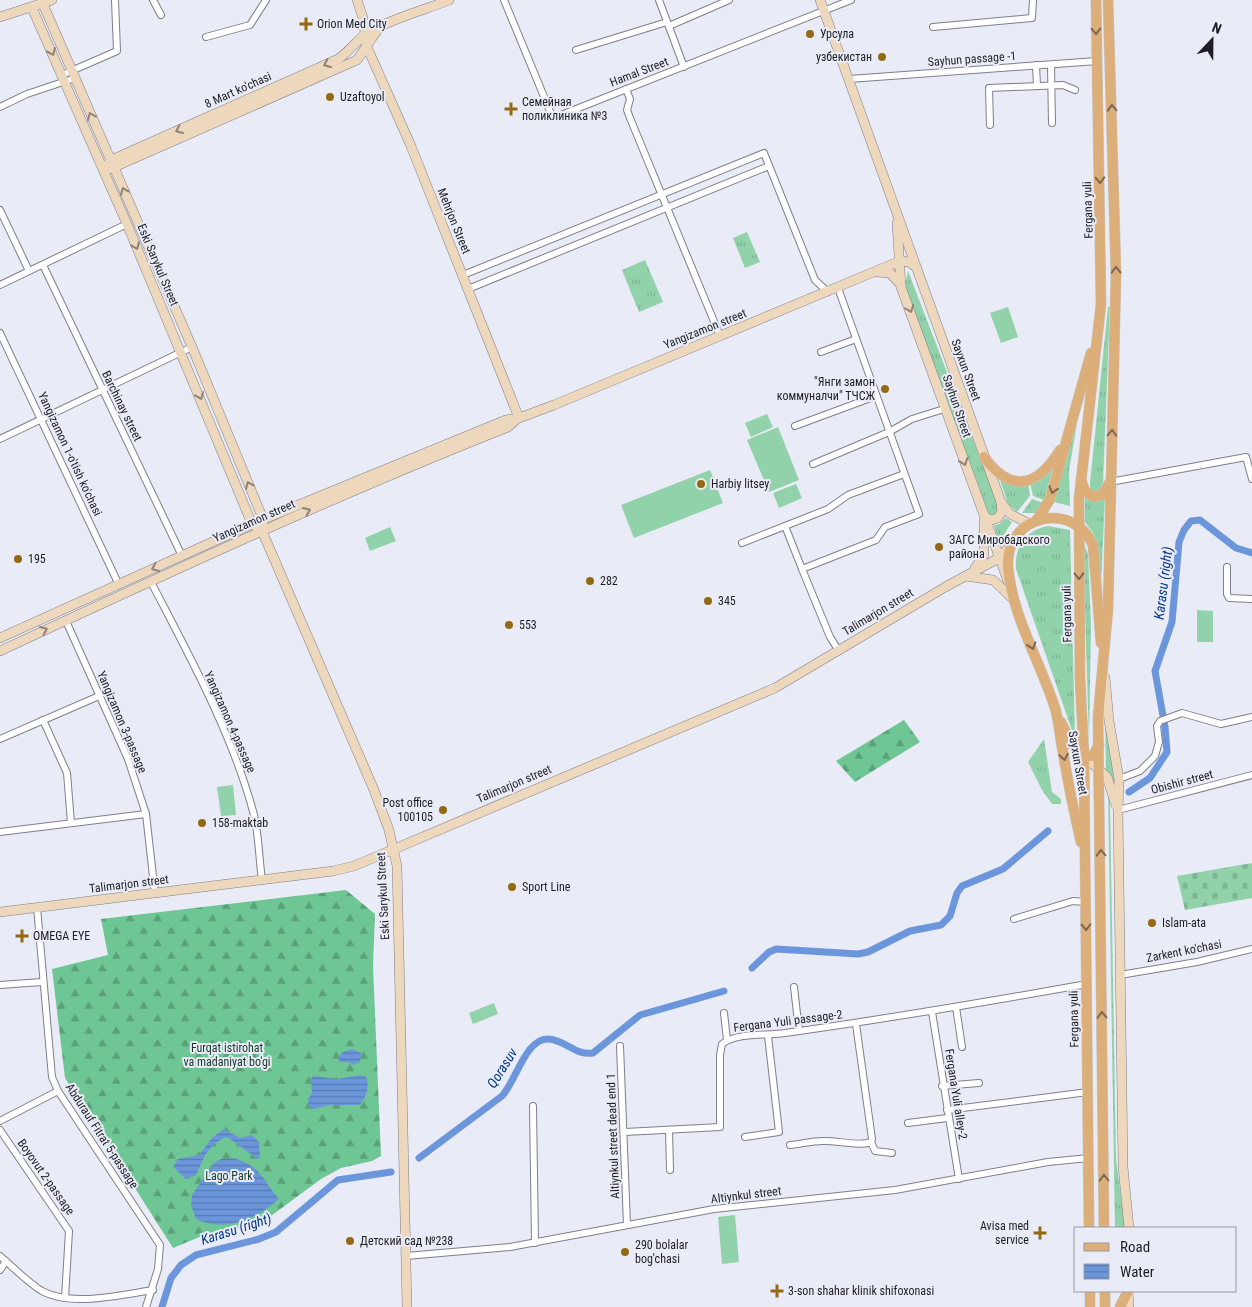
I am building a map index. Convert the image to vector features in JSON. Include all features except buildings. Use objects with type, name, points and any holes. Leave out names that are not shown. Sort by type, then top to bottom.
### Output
[{"type":"main road","points":[[18,0],[18,10]]},
{"type":"main road","points":[[0,17],[52,0]]},
{"type":"main road","name":"Mehrjon Street","points":[[351,0],[365,34]]},
{"type":"main road","name":"Mehrjon Street","points":[[357,0],[363,18],[367,47],[411,146],[518,418]]},
{"type":"main road","name":"8 Mart ko'chasi","points":[[112,165],[338,59],[352,50],[365,34],[449,0]]},
{"type":"main road","name":"Sayxun Street","points":[[820,0],[1000,502],[1010,514],[1033,521]]},
{"type":"main road","name":"Fergana yuli","points":[[1089,1227],[1084,756],[1080,680],[1079,527],[1081,478],[1099,325],[1102,248],[1096,0]]},
{"type":"main road","points":[[1105,1227],[1098,717],[1108,609],[1116,274],[1108,0]]},
{"type":"main road","name":"Eski Sarykul Street","points":[[43,4],[192,347],[263,519],[262,531],[367,772],[394,847],[397,866],[407,1307]]},
{"type":"main road","name":"Eski Sarykul Street","points":[[32,8],[127,224],[252,524]]},
{"type":"main road","points":[[363,18],[369,25],[379,28]]},
{"type":"main road","name":"8 Mart ko'chasi","points":[[112,165],[357,60],[379,28]]},
{"type":"main road","points":[[357,60],[366,58],[374,65]]},
{"type":"main road","points":[[103,169],[112,165]]},
{"type":"main road","name":"Sayxun Street","points":[[896,213],[900,261]]},
{"type":"main road","points":[[900,261],[909,262],[917,268]]},
{"type":"main road","name":"Yangizamon street","points":[[0,638],[263,519],[506,420],[518,418],[900,261]]},
{"type":"main road","name":"Sayhun Street","points":[[900,261],[902,287],[944,409],[999,558]]},
{"type":"main road","points":[[872,273],[890,273],[902,287]]},
{"type":"main road","points":[[1015,600],[1008,564],[1011,545],[1049,503],[1099,325]]},
{"type":"main road","name":"Yangizamon street","points":[[0,651],[262,531],[420,462],[508,427],[518,418]]},
{"type":"main road","points":[[984,457],[1001,475],[1014,480],[1029,481],[1047,470],[1065,443]]},
{"type":"main road","points":[[1081,478],[1085,490],[1094,497],[1102,495],[1110,482]]},
{"type":"main road","points":[[966,576],[983,559],[984,517],[993,520],[1000,516],[1002,511],[1000,502]]},
{"type":"main road","points":[[1033,521],[1058,519],[1079,527],[1087,534],[1093,545],[1097,609],[1109,721],[1119,779],[1123,1167],[1128,1227]]},
{"type":"main road","points":[[252,524],[262,531]]},
{"type":"main road","name":"Talimarjon street","points":[[0,912],[154,894],[344,868],[770,690],[798,676],[839,650],[999,558],[1011,545]]},
{"type":"main road","name":"Sayxun Street","points":[[999,558],[1055,709],[1085,861]]},
{"type":"main road","points":[[966,576],[993,580],[1015,600]]},
{"type":"main road","points":[[1055,709],[1072,745],[1100,768],[1111,783],[1118,810]]},
{"type":"main road","points":[[1084,756],[1093,756],[1099,744]]},
{"type":"main road","points":[[1090,1292],[1090,1307]]},
{"type":"main road","points":[[1105,1292],[1105,1307]]},
{"type":"main road","points":[[1120,1307],[1128,1292]]},
{"type":"main road","points":[[1128,1292],[1129,1307]]},
{"type":"street","points":[[0,106],[74,75],[117,51],[116,0]]},
{"type":"street","points":[[153,0],[161,15]]},
{"type":"street","points":[[206,37],[250,25],[266,0]]},
{"type":"street","name":"Hamal Street","points":[[504,0],[540,92],[552,116],[684,67],[851,0]]},
{"type":"street","points":[[659,0],[684,67]]},
{"type":"street","points":[[576,50],[668,24],[729,0]]},
{"type":"street","points":[[933,27],[1032,18],[1032,0]]},
{"type":"street","name":"Sayhun passage -1","points":[[849,79],[1097,61]]},
{"type":"street","points":[[1051,64],[1052,123]]},
{"type":"street","points":[[1036,66],[1037,86]]},
{"type":"street","points":[[990,125],[989,88],[1063,85],[1075,90]]},
{"type":"street","points":[[626,89],[630,99],[627,110],[720,336]]},
{"type":"street","points":[[462,275],[764,153],[815,280],[828,292]]},
{"type":"street","points":[[468,289],[769,166]]},
{"type":"street","points":[[0,210],[29,272]]},
{"type":"street","points":[[0,286],[127,224]]},
{"type":"street","name":"Barchinay street","points":[[44,265],[182,556]]},
{"type":"street","points":[[802,569],[876,540],[885,527],[918,514],[838,288]]},
{"type":"street","name":"Yangizamon 1-o'tish ko'chasi","points":[[0,333],[119,585]]},
{"type":"street","points":[[821,352],[856,338]]},
{"type":"street","points":[[0,439],[192,347]]},
{"type":"street","points":[[794,426],[876,396]]},
{"type":"street","points":[[813,464],[889,432],[912,419],[944,409]]},
{"type":"street","points":[[1110,482],[1246,457],[1252,479]]},
{"type":"street","points":[[742,542],[828,509],[848,495],[904,474]]},
{"type":"street","points":[[785,526],[830,637],[839,650]]},
{"type":"street","points":[[1227,567],[1227,594],[1229,598],[1252,599]]},
{"type":"street","name":"Yangizamon 4-passage","points":[[151,582],[203,687],[244,781],[255,818],[262,880]]},
{"type":"street","name":"Yangizamon 3-passage","points":[[66,621],[128,759],[146,814],[154,894]]},
{"type":"street","points":[[0,739],[99,696]]},
{"type":"street","points":[[1119,779],[1134,775],[1152,760],[1158,747],[1157,726],[1160,721],[1169,720],[1182,713],[1221,724],[1252,717]]},
{"type":"street","points":[[43,720],[67,773],[71,823]]},
{"type":"street","name":"Obishir street","points":[[1118,810],[1252,775]]},
{"type":"street","points":[[0,832],[146,814]]},
{"type":"street","points":[[1014,919],[1073,901],[1086,902]]},
{"type":"street","name":"Abdurauf Fitrat 5-passage","points":[[37,907],[42,982],[52,1077],[58,1090],[160,1245],[158,1269],[153,1290],[146,1307]]},
{"type":"street","name":"Zarkent ko'chasi","points":[[1120,975],[1197,962],[1252,949]]},
{"type":"street","points":[[0,985],[42,982]]},
{"type":"street","name":"Fergana Yuli passage-2","points":[[625,1132],[720,1127],[720,1055],[722,1044],[727,1040],[856,1024],[1086,984]]},
{"type":"street","points":[[794,987],[799,1032]]},
{"type":"street","points":[[956,1008],[962,1047]]},
{"type":"street","name":"Fergana Yuli alley-2","points":[[932,1012],[942,1086],[958,1179]]},
{"type":"street","points":[[724,1013],[727,1040]]},
{"type":"street","name":"Fergana Yuli passage-2","points":[[856,1024],[871,1142]]},
{"type":"street","points":[[745,1137],[779,1132],[768,1036]]},
{"type":"street","name":"Altiynkul street dead end 1","points":[[620,1046],[625,1132],[627,1225]]},
{"type":"street","points":[[942,1086],[979,1082]]},
{"type":"street","points":[[0,1121],[58,1090]]},
{"type":"street","points":[[947,1110],[1088,1092]]},
{"type":"street","points":[[533,1106],[535,1243]]},
{"type":"street","points":[[908,1122],[947,1118]]},
{"type":"street","name":"Boyovut 2-passage","points":[[0,1130],[69,1230],[65,1298]]},
{"type":"street","points":[[668,1130],[670,1170]]},
{"type":"street","points":[[790,1145],[823,1141],[843,1141],[856,1144],[871,1142],[876,1151],[892,1153]]},
{"type":"street","name":"Altiynkul street","points":[[406,1256],[453,1253],[535,1243],[722,1208],[895,1190],[1048,1162],[1088,1158]]},
{"type":"street","points":[[0,1256],[42,1290],[65,1298],[105,1297],[153,1290]]},
{"type":"street","points":[[0,1270],[6,1262]]},
{"type":"green space","points":[[747,232],[760,262],[745,268],[733,238]]},
{"type":"green space","points":[[645,260],[663,302],[639,312],[622,270]]},
{"type":"green space","points":[[908,271],[1000,510],[999,513],[992,516],[989,514],[905,287]]},
{"type":"green space","points":[[1008,307],[1018,337],[1001,343],[990,313]]},
{"type":"green space","points":[[1108,307],[1110,307],[1103,483],[1097,493],[1090,490],[1090,483]]},
{"type":"green space","points":[[1080,405],[1069,471],[1070,506],[1054,502]]},
{"type":"green space","points":[[767,414],[773,427],[751,437],[745,423]]},
{"type":"green space","points":[[778,427],[799,480],[769,492],[747,440]]},
{"type":"green space","points":[[1053,468],[1044,500],[1033,496],[1030,482]]},
{"type":"green space","points":[[710,470],[723,503],[634,538],[621,505]]},
{"type":"green space","points":[[999,477],[1028,483],[1030,496],[1017,512],[1008,504]]},
{"type":"green space","points":[[796,484],[802,498],[779,508],[773,493]]},
{"type":"green space","points":[[1085,497],[1105,497],[1100,606],[1097,545],[1093,533],[1085,522]]},
{"type":"green space","points":[[1032,499],[1044,503],[1036,513],[1022,513]]},
{"type":"green space","points":[[1005,518],[1012,522],[999,542],[994,525],[1000,524]]},
{"type":"green space","points":[[1048,526],[1070,530],[1075,739],[1016,569],[1017,554],[1023,541],[1033,531]]},
{"type":"green space","points":[[390,527],[396,541],[370,551],[365,538]]},
{"type":"green space","points":[[1083,542],[1088,554],[1091,624],[1089,742]]},
{"type":"green space","points":[[1197,610],[1213,611],[1213,642],[1197,642]]},
{"type":"green space","points":[[1105,717],[1117,799],[1112,779],[1106,771]]},
{"type":"green space","points":[[904,720],[920,742],[855,782],[836,761]]},
{"type":"green space","points":[[1044,739],[1052,792],[1061,799],[1061,804],[1052,804],[1042,790],[1028,762]]},
{"type":"green space","points":[[233,785],[236,815],[221,816],[217,787]]},
{"type":"green space","points":[[1108,791],[1110,801],[1116,1159],[1125,1227],[1115,1227]]},
{"type":"green space","points":[[1252,863],[1252,898],[1185,910],[1177,876]]},
{"type":"green space","name":"Furqat istirohat va madaniyat bo'gi","points":[[346,890],[375,914],[373,966],[381,1156],[372,1161],[341,1168],[321,1179],[260,1224],[202,1236],[173,1248],[65,1078],[52,969],[108,955],[101,919]]},
{"type":"green space","points":[[494,1003],[498,1014],[473,1024],[469,1013]]},
{"type":"green space","points":[[735,1215],[739,1262],[722,1264],[718,1217]]},
{"type":"water","points":[[352,1049],[361,1053],[360,1062],[354,1065],[348,1062],[340,1062],[338,1058],[343,1052]]},
{"type":"water","points":[[360,1075],[366,1077],[368,1084],[365,1096],[359,1105],[330,1105],[313,1109],[309,1106],[308,1099],[312,1093],[311,1079],[313,1076],[337,1079]]},
{"type":"water","points":[[224,1129],[240,1138],[252,1135],[259,1142],[260,1158],[256,1158],[225,1137],[214,1144],[205,1155],[196,1175],[186,1179],[173,1167],[178,1159],[199,1155],[213,1137]]},
{"type":"water","points":[[234,1158],[251,1166],[261,1174],[279,1199],[261,1213],[240,1222],[218,1225],[196,1219],[191,1205],[192,1195],[214,1163],[221,1159]]},
{"type":"waterway","name":"Karasu (right)","points":[[1129,792],[1150,778],[1167,752],[1165,727],[1155,671],[1172,622],[1179,542],[1184,530],[1191,521],[1200,520],[1236,548],[1252,553]]},
{"type":"waterway","name":"Karasu (right)","points":[[752,968],[769,952],[776,949],[858,954],[868,952],[910,931],[941,925],[950,916],[957,893],[962,886],[1003,869],[1048,831]]},
{"type":"waterway","name":"Qorasuv","points":[[419,1158],[502,1096],[528,1052],[541,1040],[555,1040],[581,1052],[593,1053],[640,1015],[724,991]]},
{"type":"waterway","name":"Karasu (right)","points":[[162,1307],[171,1278],[181,1265],[196,1255],[259,1239],[276,1232],[338,1180],[391,1172]]},
{"type":"place","name":"Orion Med City","points":[[306,24]]},
{"type":"place","name":"Урсула","points":[[810,34]]},
{"type":"place","name":"узбекистан","points":[[882,57]]},
{"type":"place","name":"Uzaftoyol","points":[[330,97]]},
{"type":"place","name":"Семейная поликлиника №3","points":[[511,109]]},
{"type":"place","name":"\"Янги замон коммуналчи\" ТЧСЖ","points":[[885,389]]},
{"type":"place","name":"Harbiy litsey","points":[[701,484]]},
{"type":"place","name":"ЗАГС Миробадского района","points":[[939,547]]},
{"type":"place","name":"195","points":[[18,559]]},
{"type":"place","name":"282","points":[[590,581]]},
{"type":"place","name":"345","points":[[708,601]]},
{"type":"place","name":"553","points":[[509,625]]},
{"type":"place","name":"Post office 100105","points":[[443,810]]},
{"type":"place","name":"158-maktab","points":[[202,823]]},
{"type":"place","name":"Sport Line","points":[[512,887]]},
{"type":"place","name":"Islam-ata","points":[[1152,923]]},
{"type":"place","name":"OMEGA EYE","points":[[22,936]]},
{"type":"place","name":"Avisa med service","points":[[1040,1233]]},
{"type":"place","name":"Детский сад №238","points":[[350,1241]]},
{"type":"place","name":"290 bolalar bog'chasi","points":[[625,1252]]},
{"type":"place","name":"3-son shahar klinik shifoxonasi","points":[[777,1291]]},
{"type":"park label","name":"Lago Park","points":[[229,1176]]}]
